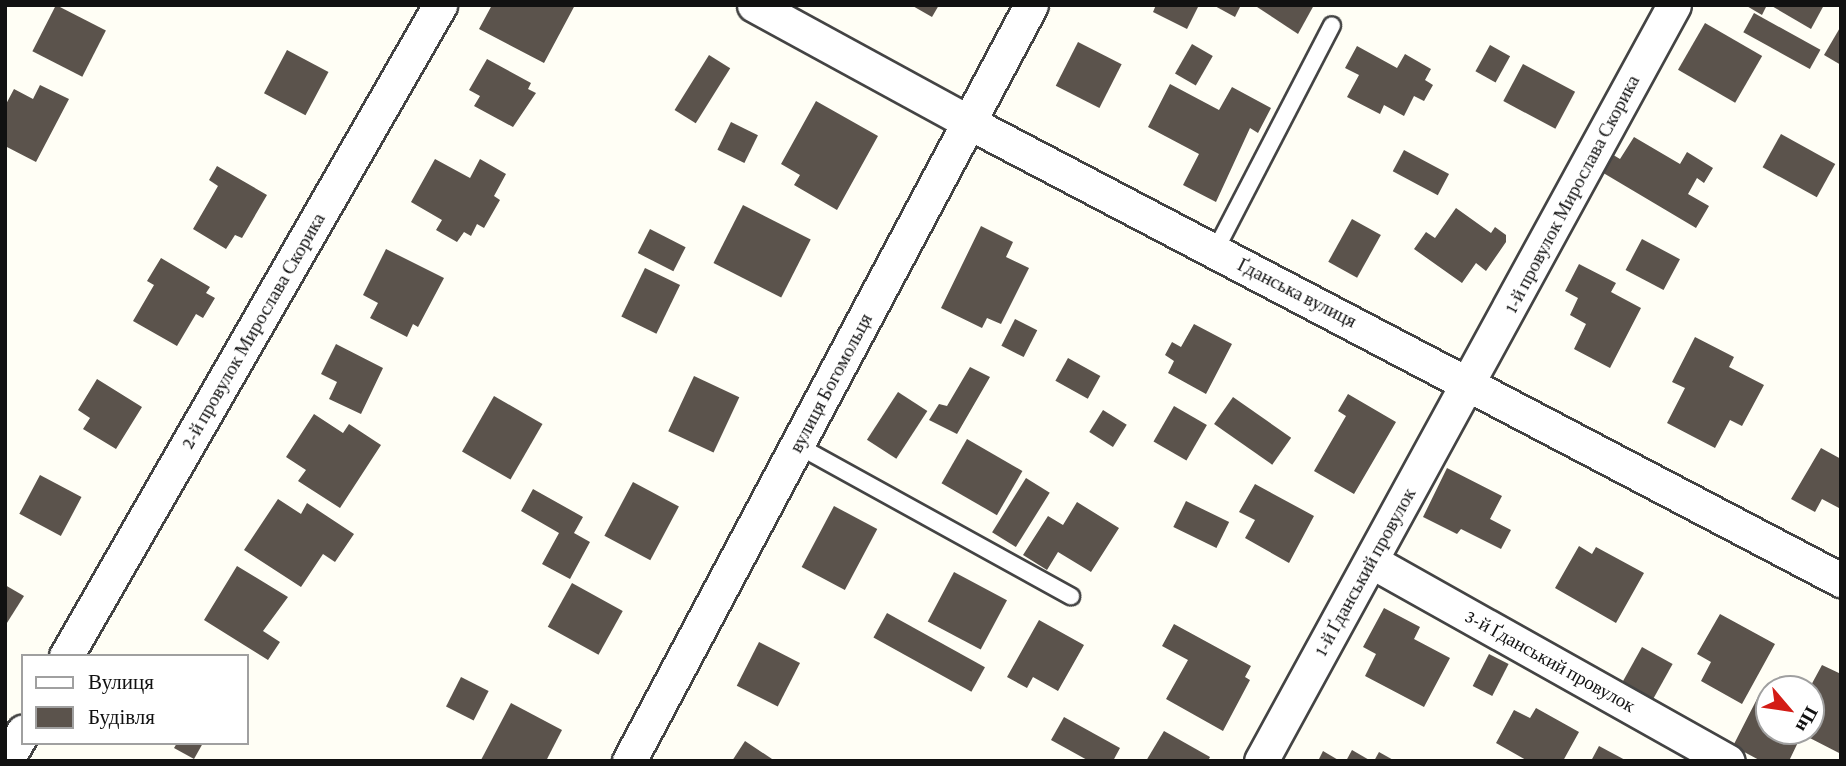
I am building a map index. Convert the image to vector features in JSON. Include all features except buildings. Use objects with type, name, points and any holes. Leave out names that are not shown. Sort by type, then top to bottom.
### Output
[{"type":"street","name":"2-й провулок Мирослава Скорика","points":[[67,654],[440,5]]},
{"type":"street","name":"Ґданська вулиця","points":[[754,5],[970,124],[1470,383],[1841,580]]},
{"type":"street","name":"вулиця Богомольця","points":[[629,761],[1031,5]]},
{"type":"street","name":"1-й провулок Мирослава Скорика","points":[[1470,383],[1674,5]]},
{"type":"street","name":"1-й Ґданський провулок","points":[[1261,761],[1470,383]]},
{"type":"street","name":"3-й Ґданський провулок","points":[[1371,561],[1728,761]]},
{"type":"street","points":[[6,761],[21,735]]},
{"type":"lane","points":[[1215,251],[1332,25]]},
{"type":"lane","points":[[797,446],[1070,596]]}]
